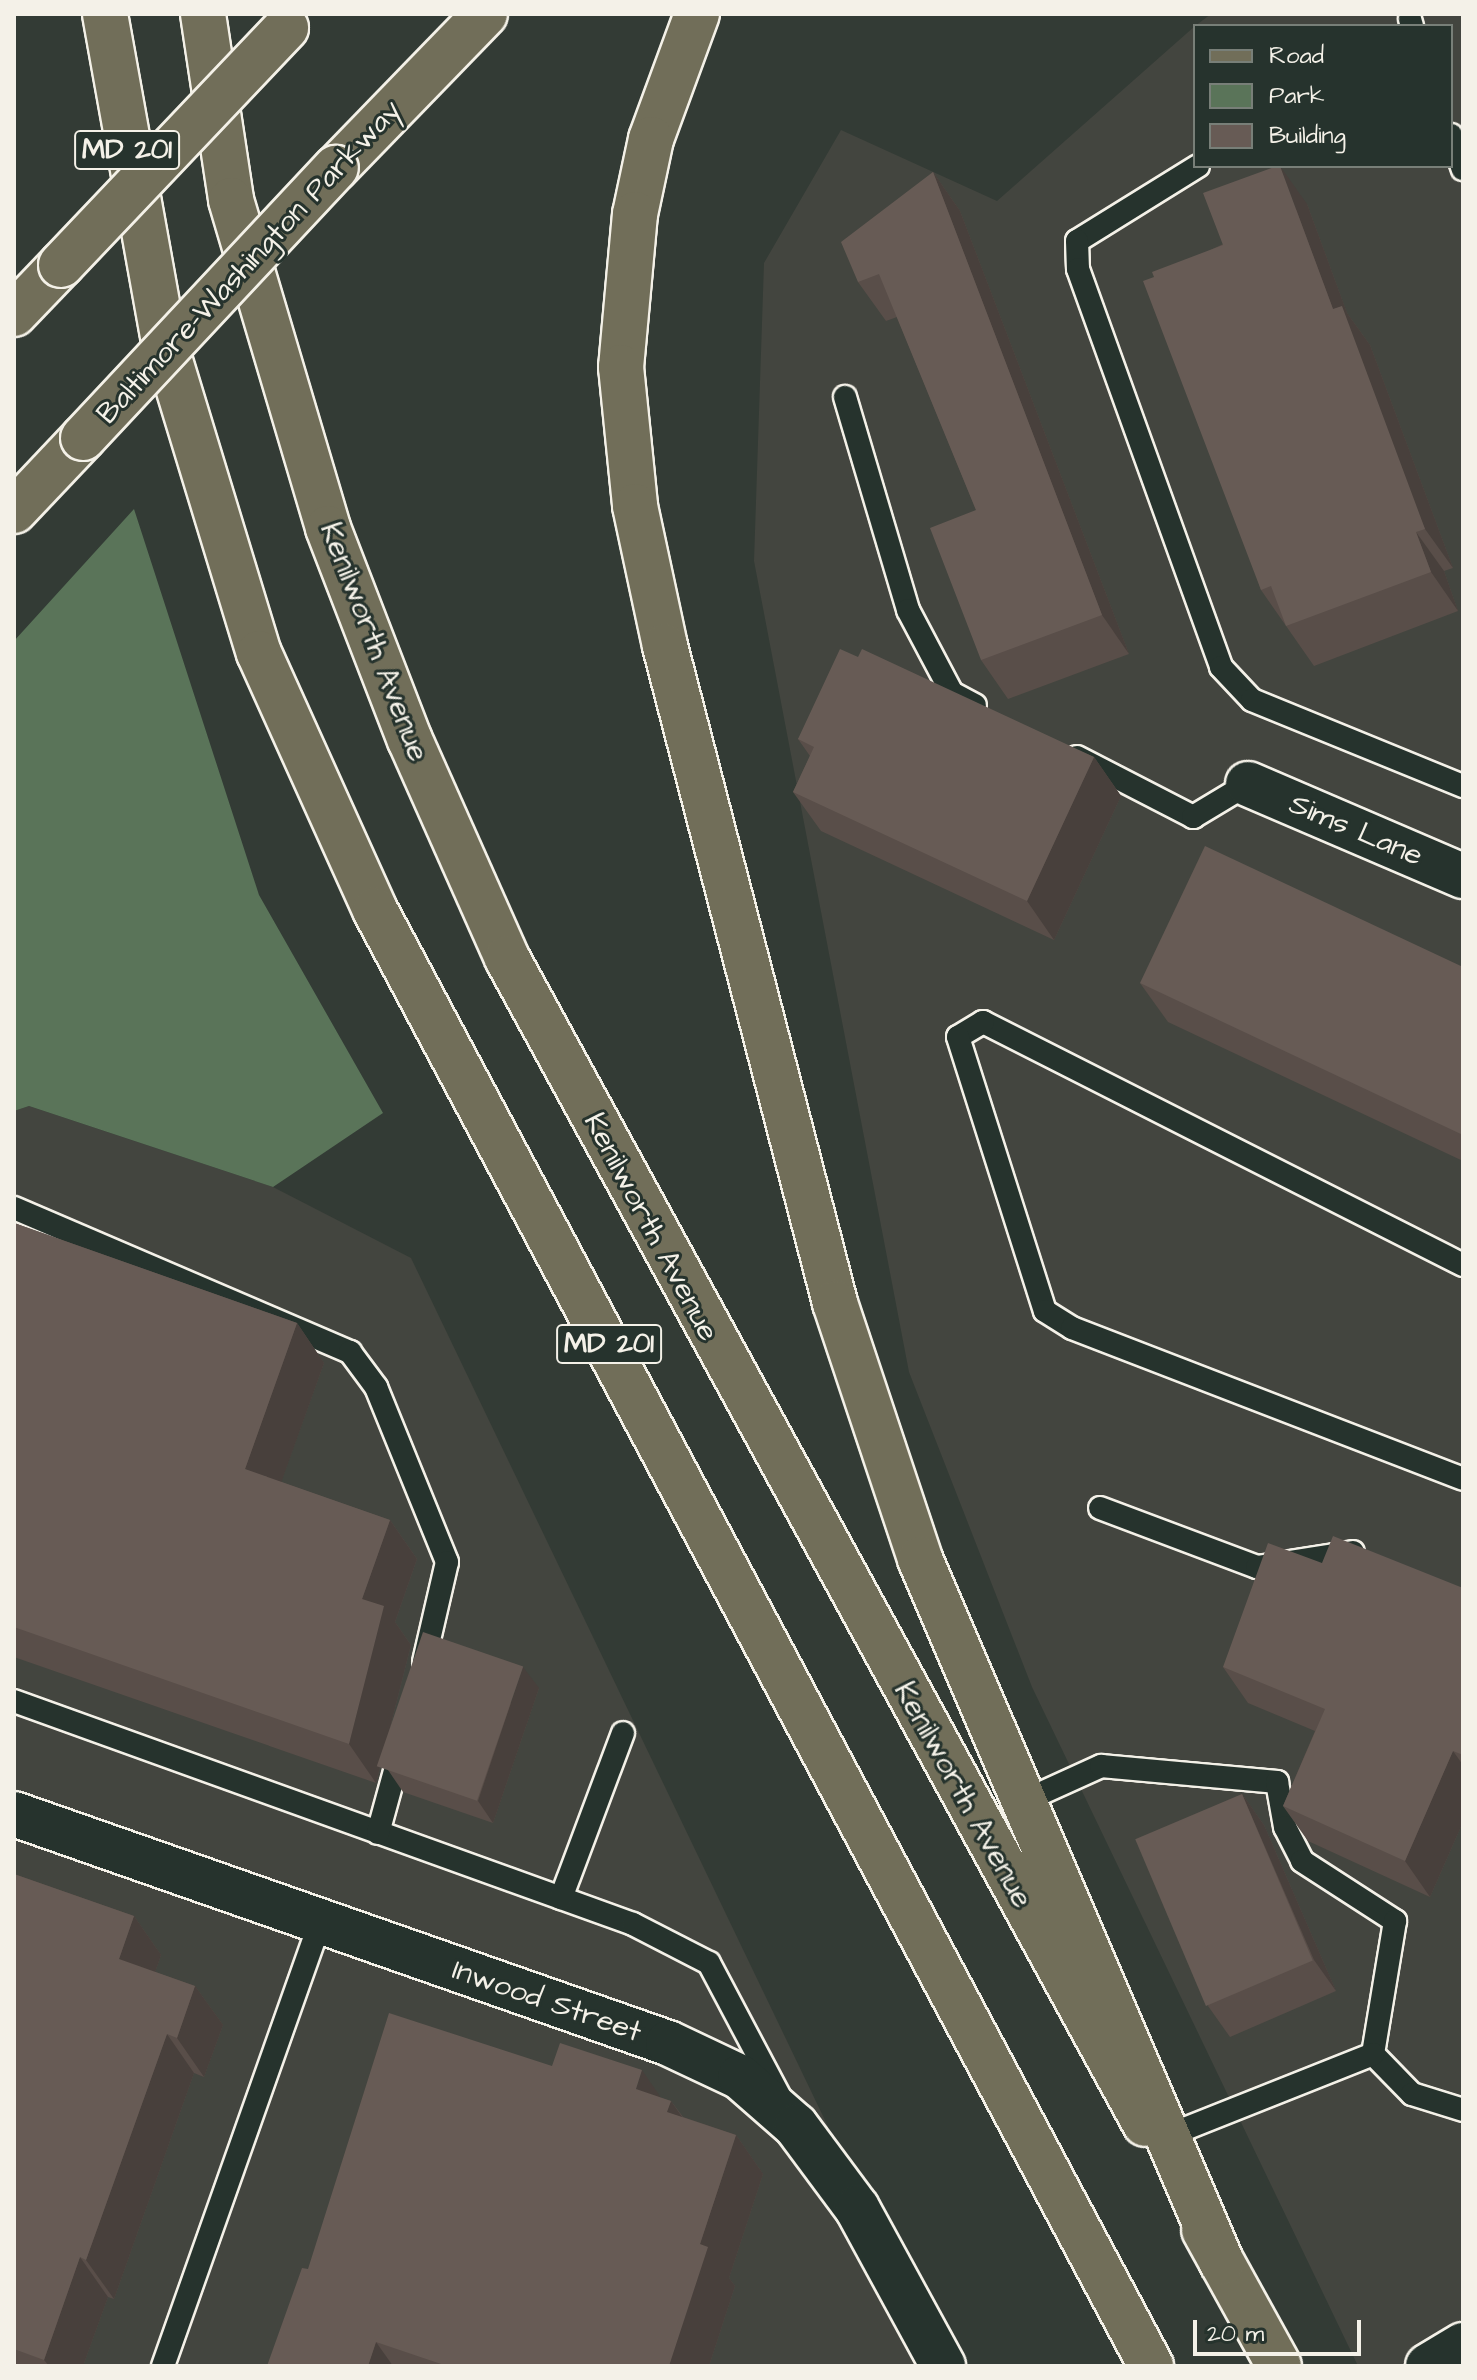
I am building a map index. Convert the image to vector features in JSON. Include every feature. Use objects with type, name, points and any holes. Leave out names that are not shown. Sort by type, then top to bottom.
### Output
[{"type":"main road","name":"MD 201","points":[[105,14],[164,341],[259,653],[375,910],[1151,2366]]},
{"type":"main road","name":"Kenilworth Avenue","points":[[203,14],[231,200],[328,528],[410,740],[507,958],[797,1495],[1279,2366]]},
{"type":"main road","name":"Baltimore-Washington Parkway","points":[[14,511],[485,14]]},
{"type":"main road","points":[[697,14],[651,139],[635,214],[621,367],[635,506],[665,646],[835,1303],[920,1559],[1222,2263]]},
{"type":"main road","points":[[14,314],[293,21]]},
{"type":"street","name":"Sims Lane","points":[[1248,784],[1463,876]]},
{"type":"street","name":"Inwood Street","points":[[14,1814],[668,2043],[740,2077],[796,2126],[857,2208],[943,2366]]},
{"type":"street","points":[[1428,2366],[1463,2345]]},
{"type":"lane","points":[[1453,141],[1463,169]]},
{"type":"lane","points":[[1195,168],[1077,241],[1078,269],[1221,667],[1252,700],[1463,786]]},
{"type":"lane","points":[[845,397],[908,610],[952,693],[995,715]]},
{"type":"lane","points":[[1051,744],[1193,817],[1248,784]]},
{"type":"lane","points":[[1463,1265],[983,1022],[958,1037],[1045,1311],[1072,1328],[1463,1479]]},
{"type":"lane","points":[[14,1208],[350,1352],[376,1387],[447,1562],[418,1683]]},
{"type":"lane","points":[[1100,1508],[1257,1567],[1292,1565],[1335,1551],[1382,1559]]},
{"type":"lane","points":[[14,1701],[633,1924],[709,1963],[796,2126]]},
{"type":"lane","points":[[378,1833],[406,1728]]},
{"type":"lane","points":[[561,1898],[623,1733]]},
{"type":"lane","points":[[1024,1801],[1101,1766],[1277,1782],[1285,1827],[1302,1861],[1395,1921],[1373,2054]]},
{"type":"lane","points":[[163,2366],[320,1922]]},
{"type":"lane","points":[[1373,2054],[1412,2094],[1463,2110]]},
{"type":"lane","points":[[1167,2136],[1373,2054]]},
{"type":"shaded area","points":[[1211,14],[1463,14],[1463,2366],[1358,2366],[1032,1687],[909,1372],[754,561],[764,263],[841,130],[997,201],[1193,28],[1193,168],[1453,168],[1453,24],[1198,24]]},
{"type":"shaded area","points":[[29,1106],[273,1187],[411,1258],[943,2366],[14,2366],[14,1111]]},
{"type":"green space","points":[[134,509],[259,895],[383,1113],[273,1187],[29,1106],[14,1111],[14,641]]},
{"type":"building","points":[[1272,168],[1281,168],[1333,309],[1342,306],[1425,529],[1416,532],[1431,572],[1286,626],[1271,586],[1261,590],[1143,281],[1154,277],[1152,272],[1223,245],[1203,193]]},
{"type":"building","points":[[933,172],[1102,615],[981,660],[930,528],[976,510],[879,274],[858,282],[841,242]]},
{"type":"building","points":[[840,649],[858,657],[862,649],[1094,757],[1027,901],[793,792],[814,747],[798,739]]},
{"type":"building","points":[[1205,846],[1463,967],[1463,1135],[1140,983]]},
{"type":"building","points":[[14,1223],[297,1323],[245,1469],[390,1520],[362,1599],[384,1606],[349,1744],[14,1627]]},
{"type":"building","points":[[1333,1536],[1463,1588],[1463,1755],[1453,1751],[1405,1861],[1283,1806],[1325,1709],[1223,1667],[1268,1543],[1322,1563]]},
{"type":"building","points":[[423,1632],[523,1667],[477,1801],[377,1766]]},
{"type":"building","points":[[1242,1794],[1313,1961],[1206,2006],[1135,1839]]},
{"type":"building","points":[[14,1874],[134,1916],[119,1959],[195,1986],[177,2038],[167,2034],[86,2260],[80,2257],[44,2360],[14,2349]]},
{"type":"building","points":[[389,2013],[552,2066],[560,2043],[642,2070],[636,2089],[671,2101],[667,2112],[736,2135],[700,2244],[708,2247],[669,2366],[447,2366],[376,2342],[368,2366],[267,2366],[302,2268],[308,2269]]}]
